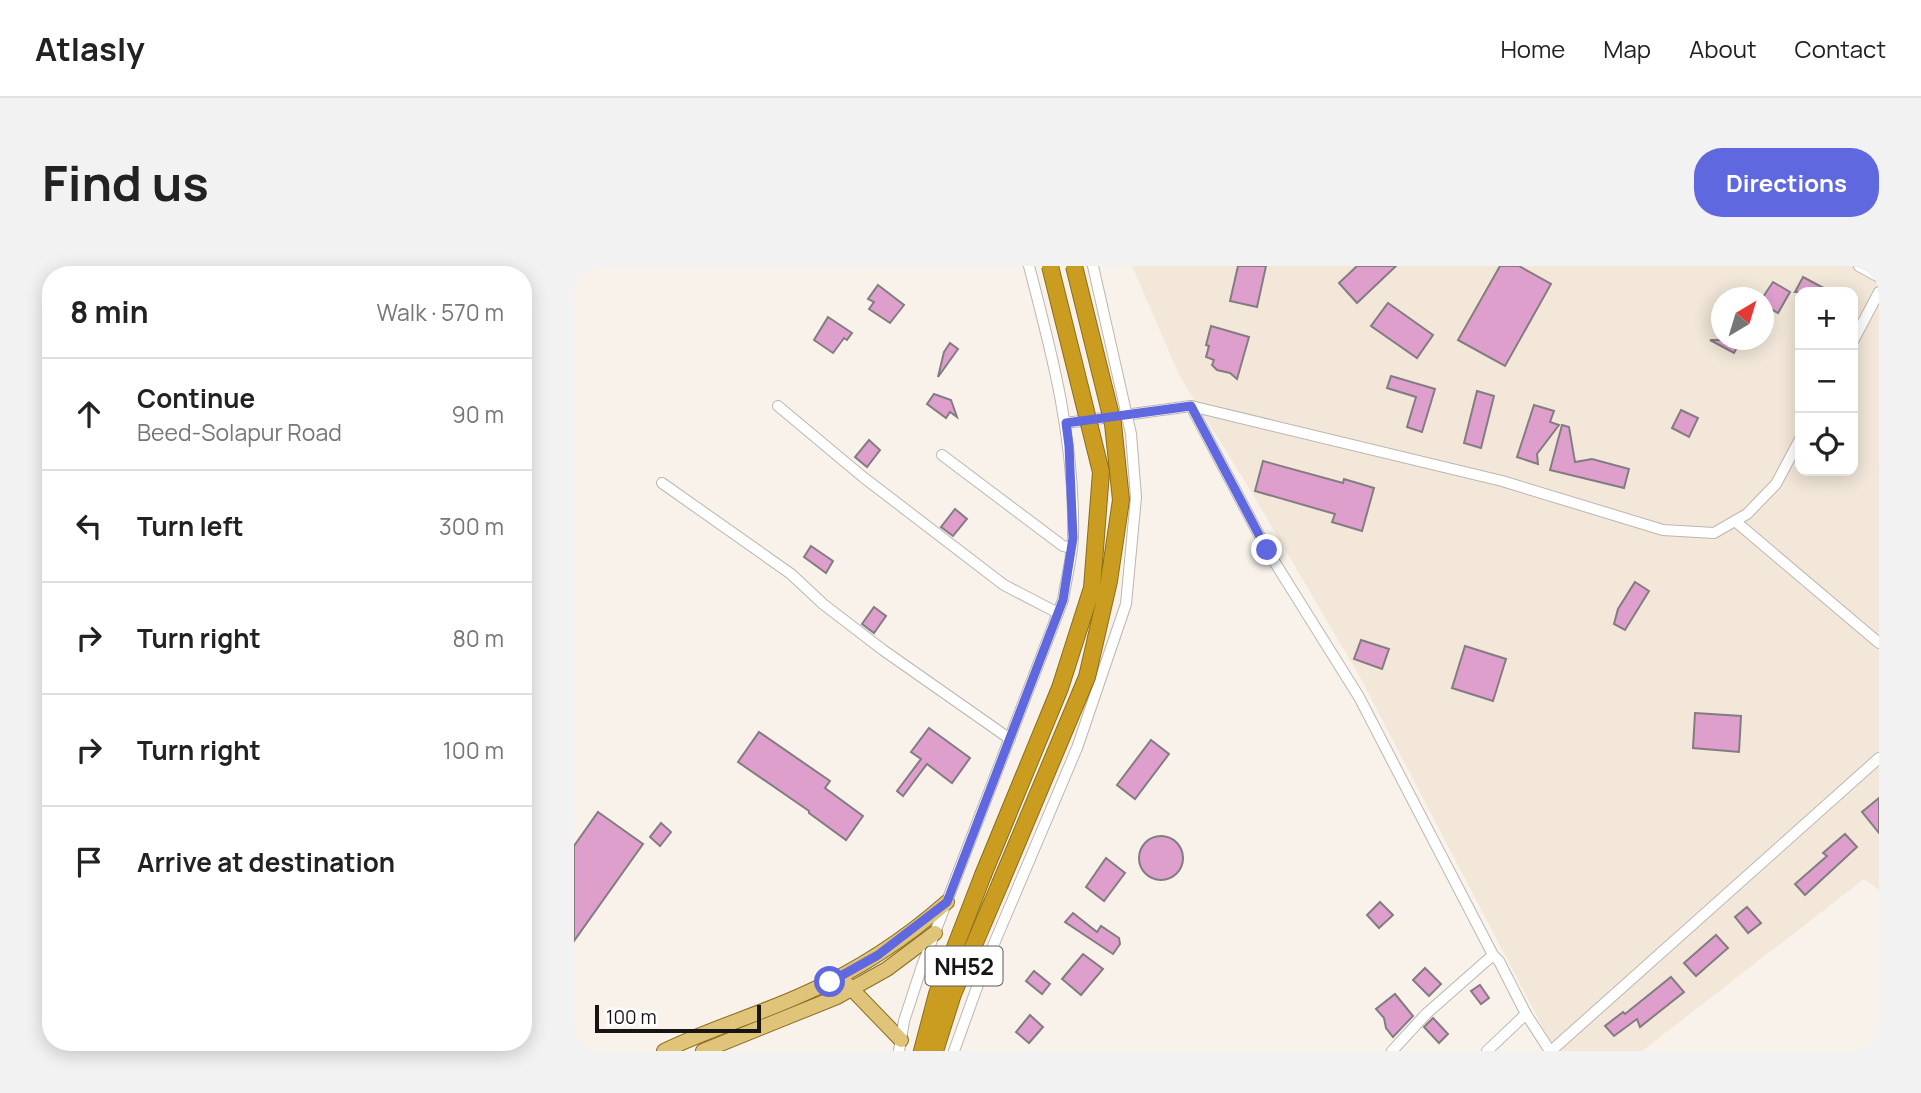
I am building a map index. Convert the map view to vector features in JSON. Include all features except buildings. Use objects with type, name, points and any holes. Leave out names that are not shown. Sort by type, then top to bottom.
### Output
[{"type":"highway","name":"NH52","points":[[922,1051],[937,994],[1060,688],[1092,588],[1101,472],[1051,266]]},
{"type":"highway","name":"NH52","points":[[936,1051],[953,994],[1087,677],[1110,581],[1121,500],[1113,424],[1074,266]]},
{"type":"main road","points":[[664,1051],[706,1031],[793,999],[841,977],[894,944],[947,902]]},
{"type":"main road","points":[[703,1051],[812,1009],[850,990],[887,969],[935,933]]},
{"type":"main road","points":[[841,977],[900,1045]]},
{"type":"street","points":[[900,1045],[904,1021],[935,933],[1063,600],[1073,538],[1070,459],[1058,377],[1029,266]]},
{"type":"street","points":[[954,1051],[985,965],[1077,748],[1126,604],[1136,497],[1131,434],[1093,266]]},
{"type":"street","points":[[1859,266],[1879,277]]},
{"type":"street","points":[[1858,332],[1879,292]]},
{"type":"street","points":[[778,406],[863,477],[1004,585],[1058,613]]},
{"type":"street","points":[[1066,423],[1191,406],[1502,481],[1663,530],[1714,533],[1747,514],[1776,484],[1795,448]]},
{"type":"street","points":[[1191,406],[1267,550],[1359,697],[1493,955],[1550,1051],[1879,758]]},
{"type":"street","points":[[942,456],[1071,550]]},
{"type":"street","points":[[662,483],[791,574],[823,604],[883,650],[1010,739]]},
{"type":"street","points":[[1735,521],[1879,643]]},
{"type":"street","points":[[1392,1051],[1426,1014],[1493,955]]},
{"type":"street","points":[[1487,1051],[1526,1014]]},
{"type":"street","points":[[574,1045],[582,1051]]},
{"type":"shaded area","points":[[1132,266],[1879,266],[1879,890],[1864,879],[1642,1051],[1555,1051],[1360,677],[1180,377]]},
{"type":"route","points":[[830,982],[902,939],[947,902],[1063,600],[1073,538],[1066,423],[1191,406],[1267,550]]}]
